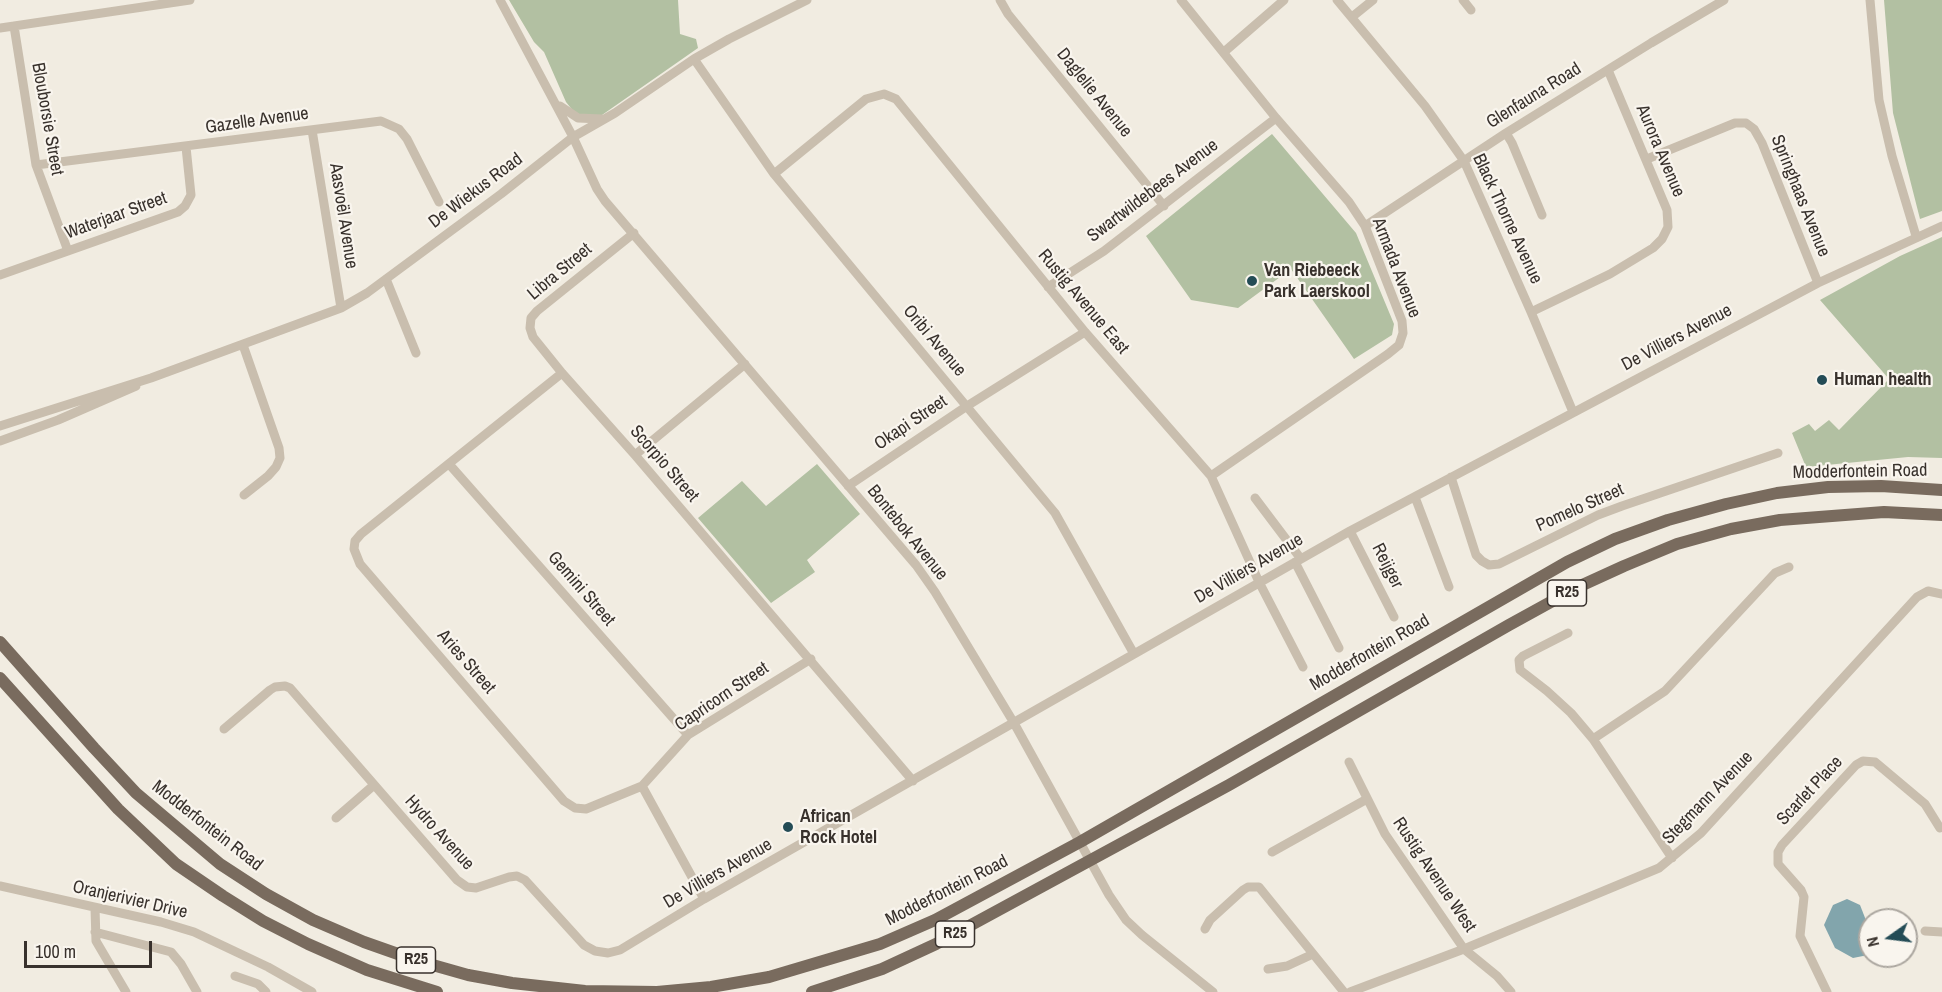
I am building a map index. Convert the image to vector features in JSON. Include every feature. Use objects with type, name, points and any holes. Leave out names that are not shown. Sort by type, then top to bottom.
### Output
[{"type":"main road","name":"Modderfontein Road","points":[[0,642],[136,793],[220,864],[266,894],[313,920],[364,942],[468,975],[512,983],[585,991],[657,992],[711,987],[769,977],[880,944],[935,920],[1080,842],[1547,573],[1615,539],[1668,520],[1777,493],[1839,487],[1881,486],[1942,490]]},
{"type":"main road","name":"R25","points":[[812,992],[882,969],[936,944],[1229,784],[1578,587],[1677,544],[1731,529],[1780,520],[1884,512],[1942,515]]},
{"type":"main road","name":"R25","points":[[0,678],[118,809],[176,864],[263,921],[308,944],[367,970],[437,992]]},
{"type":"street","points":[[0,28],[190,0]]},
{"type":"street","name":"Bontebok Avenue","points":[[500,0],[605,201],[926,577],[1014,723],[1109,895],[1126,920],[1213,992]]},
{"type":"street","name":"De Wiekus Road","points":[[0,426],[151,378],[341,308],[386,279],[501,194],[573,137],[694,59],[760,22],[807,0]]},
{"type":"street","name":"Daglelie Avenue","points":[[1000,0],[1008,14],[1164,206]]},
{"type":"street","name":"Armada Avenue","points":[[1181,0],[1276,118],[1349,202],[1365,226],[1402,321],[1403,333],[1399,345],[1211,476]]},
{"type":"street","points":[[1224,52],[1284,0]]},
{"type":"street","name":"Black Thorne Avenue","points":[[1337,0],[1425,106],[1464,161],[1531,312],[1572,412]]},
{"type":"street","points":[[1352,17],[1373,0]]},
{"type":"street","points":[[1463,0],[1471,10]]},
{"type":"street","name":"Glenfauna Road","points":[[1365,226],[1506,133],[1724,0]]},
{"type":"street","points":[[1870,0],[1879,100],[1892,156],[1916,236]]},
{"type":"street","name":"Blouborsie Street","points":[[14,26],[36,165],[68,251]]},
{"type":"street","name":"Oribi Avenue","points":[[694,59],[774,174],[1055,513],[1134,654]]},
{"type":"street","name":"Aurora Avenue","points":[[1531,312],[1610,274],[1653,248],[1662,239],[1668,227],[1667,210],[1608,70]]},
{"type":"street","name":"Rustig Avenue East","points":[[774,174],[866,99],[879,94],[896,99],[1085,332],[1211,476],[1259,582],[1303,667]]},
{"type":"street","points":[[552,97],[566,111],[578,118],[604,119]]},
{"type":"street","name":"Swartwildebees Avenue","points":[[1048,286],[1104,251],[1276,118]]},
{"type":"street","name":"Gazelle Avenue","points":[[36,165],[371,121],[390,124],[399,129],[407,139],[439,202]]},
{"type":"street","name":"Springhaas Avenue","points":[[1647,159],[1735,123],[1746,123],[1754,129],[1762,143],[1818,283]]},
{"type":"street","name":"Aasvoël Avenue","points":[[312,130],[341,308]]},
{"type":"street","points":[[1506,133],[1512,142],[1542,215]]},
{"type":"street","name":"Waterjaar Street","points":[[0,275],[178,212],[185,206],[192,188],[186,147]]},
{"type":"street","name":"De Villiers Avenue","points":[[584,945],[595,951],[608,953],[620,950],[704,899],[1350,531],[1818,283],[1942,226]]},
{"type":"street","name":"Libra Street","points":[[562,373],[533,337],[530,328],[531,318],[634,233]]},
{"type":"street","points":[[386,279],[416,353]]},
{"type":"street","name":"Okapi Street","points":[[848,486],[967,406],[1085,332]]},
{"type":"street","points":[[243,345],[279,448],[280,458],[268,476],[244,495]]},
{"type":"street","points":[[635,455],[745,364]]},
{"type":"street","points":[[448,464],[562,373]]},
{"type":"street","name":"Scorpio Street","points":[[562,373],[635,455],[913,781]]},
{"type":"street","name":"De Wiekus Road","points":[[0,441],[97,404],[151,378]]},
{"type":"street","name":"Pomelo Street","points":[[1451,477],[1476,555],[1489,565],[1499,564],[1598,515],[1778,453]]},
{"type":"street","name":"Aries Street","points":[[448,464],[361,534],[354,549],[360,564],[564,801]]},
{"type":"street","name":"Gemini Street","points":[[448,464],[688,735]]},
{"type":"street","points":[[1415,497],[1449,587]]},
{"type":"street","points":[[1255,498],[1298,561],[1339,648]]},
{"type":"street","name":"Reijger","points":[[1350,531],[1394,617]]},
{"type":"street","points":[[1593,739],[1665,691],[1775,573],[1789,567]]},
{"type":"street","name":"Stegmann Avenue","points":[[1350,992],[1464,949],[1659,868],[1701,833],[1917,597],[1922,593],[1938,592]]},
{"type":"street","points":[[1568,633],[1523,656],[1519,660],[1520,670],[1547,691],[1593,739],[1672,858]]},
{"type":"street","name":"Capricorn Street","points":[[564,801],[575,808],[586,809],[642,786],[688,735],[810,659]]},
{"type":"street","name":"Hydro Avenue","points":[[224,729],[275,687],[290,688],[457,880],[467,887],[476,888],[509,877],[517,876],[525,880],[584,945]]},
{"type":"street","name":"Scarlet Place","points":[[1824,991],[1800,936],[1804,904],[1801,890],[1780,867],[1778,852],[1782,845],[1856,765],[1863,761],[1875,762],[1924,804],[1940,828]]},
{"type":"street","name":"Rustig Avenue West","points":[[1349,762],[1385,834],[1464,949],[1497,976],[1511,992]]},
{"type":"street","points":[[336,818],[374,785]]},
{"type":"street","points":[[642,786],[704,899]]},
{"type":"street","points":[[1272,852],[1367,799]]},
{"type":"street","name":"Oranjerivier Drive","points":[[0,886],[161,921],[194,932],[268,967],[312,992]]},
{"type":"street","points":[[1205,929],[1210,920],[1237,895],[1248,887],[1254,886],[1262,890],[1344,992]]},
{"type":"street","points":[[95,908],[95,932],[100,951],[126,992]]},
{"type":"street","points":[[1925,931],[1942,932]]},
{"type":"street","points":[[95,932],[171,952],[181,964],[197,992]]},
{"type":"street","points":[[1268,969],[1287,966],[1313,954]]},
{"type":"street","points":[[235,976],[258,984],[266,992]]},
{"type":"green space","points":[[509,0],[678,0],[680,34],[696,39],[698,48],[602,115],[580,116],[566,102],[544,52],[534,42]]},
{"type":"green space","points":[[1884,0],[1942,0],[1942,211],[1920,219],[1893,113]]},
{"type":"green space","points":[[1272,134],[1356,233],[1394,324],[1392,335],[1354,359],[1291,269],[1238,308],[1191,300],[1146,236]]},
{"type":"green space","points":[[1942,237],[1942,458],[1908,457],[1806,467],[1792,433],[1809,424],[1815,431],[1829,420],[1839,430],[1889,379],[1820,300],[1900,256]]},
{"type":"green space","points":[[817,464],[860,514],[807,560],[815,572],[771,603],[698,518],[742,481],[766,506]]},
{"type":"water","points":[[1847,899],[1860,905],[1861,908],[1858,908],[1858,957],[1853,958],[1835,948],[1824,925],[1833,905]]},
{"type":"place","name":"Van Riebeeck Park Laerskool","points":[[1252,281]]},
{"type":"place","name":"Human health","points":[[1822,380]]},
{"type":"place","name":"African Rock Hotel","points":[[788,827]]}]
